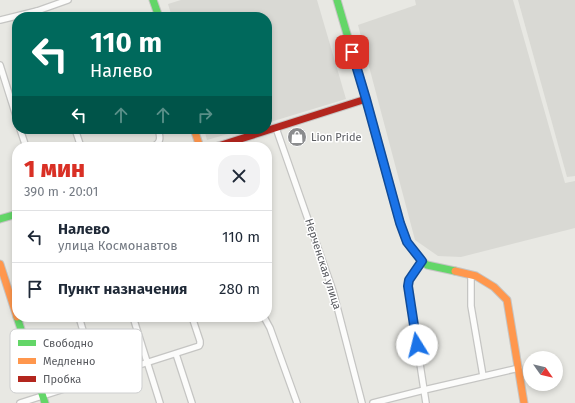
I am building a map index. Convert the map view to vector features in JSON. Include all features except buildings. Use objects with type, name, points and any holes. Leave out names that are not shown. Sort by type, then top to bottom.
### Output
[{"type":"street","points":[[42,12],[68,0]]},
{"type":"street","points":[[153,0],[158,12]]},
{"type":"street","points":[[337,0],[400,223],[407,242],[427,265],[476,276],[494,286],[507,300],[524,403]]},
{"type":"street","points":[[0,20],[12,18]]},
{"type":"street","points":[[0,65],[12,103]]},
{"type":"street","points":[[272,129],[366,99]]},
{"type":"street","name":"Нерченская улица","points":[[276,128],[333,291],[362,403]]},
{"type":"street","points":[[231,142],[257,134]]},
{"type":"street","points":[[0,219],[12,215]]},
{"type":"street","points":[[422,261],[409,280],[408,286],[426,403]]},
{"type":"street","points":[[0,264],[12,301]]},
{"type":"street","points":[[471,275],[471,306],[483,376]]},
{"type":"street","points":[[142,364],[198,347],[200,343],[194,322]]},
{"type":"street","points":[[267,322],[297,403]]},
{"type":"street","points":[[142,347],[160,403]]},
{"type":"street","points":[[176,354],[192,403]]},
{"type":"street","points":[[373,403],[519,368]]},
{"type":"street","points":[[20,403],[44,399],[59,393]]},
{"type":"shaded area","points":[[181,0],[317,0],[346,99],[272,121],[272,12],[170,12],[168,4]]},
{"type":"shaded area","points":[[415,0],[513,0],[565,183],[575,181],[575,228],[461,257],[438,256],[415,240],[358,25],[416,5]]},
{"type":"shaded area","points":[[518,0],[575,0],[575,176],[567,177]]},
{"type":"shaded area","points":[[205,134],[228,134],[207,140]]},
{"type":"traffic: fast","points":[[153,0],[157,12]]},
{"type":"traffic: fast","points":[[337,0],[400,223],[407,242],[427,265],[455,271]]},
{"type":"traffic: fast","points":[[0,219],[12,215]]},
{"type":"traffic: fast","points":[[19,322],[21,329]]},
{"type":"traffic: fast","points":[[42,393],[45,403]]},
{"type":"traffic: slow","points":[[196,134],[198,142]]},
{"type":"traffic: slow","points":[[0,264],[12,301]]},
{"type":"traffic: slow","points":[[455,271],[476,276],[494,287],[507,300],[524,403]]},
{"type":"traffic: jam","points":[[272,129],[366,99]]},
{"type":"traffic: jam","points":[[231,142],[256,134]]},
{"type":"place","name":"Lion Pride","points":[[297,137]]},
{"type":"route","points":[[352,52],[400,223],[407,242],[422,261],[409,280],[408,286],[417,345]]}]
